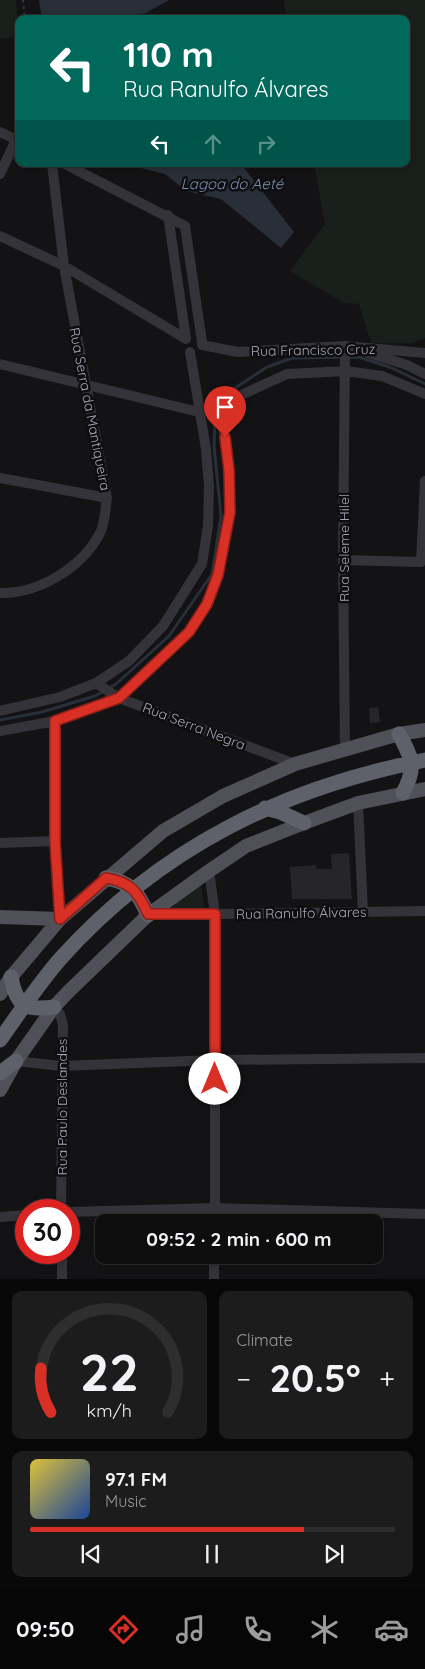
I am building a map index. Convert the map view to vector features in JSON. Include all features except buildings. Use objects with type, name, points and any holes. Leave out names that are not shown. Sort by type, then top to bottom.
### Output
[{"type":"highway","points":[[398,734],[419,762]]},
{"type":"highway","points":[[403,793],[419,762]]},
{"type":"highway","points":[[0,1040],[60,959],[94,924],[164,865],[265,808],[302,793],[363,774],[419,762]]},
{"type":"highway","points":[[265,808],[280,812],[304,823]]},
{"type":"highway","points":[[106,878],[122,880],[134,889],[148,914]]},
{"type":"highway","points":[[11,977],[14,994],[24,1006],[38,1010],[54,1007]]},
{"type":"highway","points":[[0,1073],[16,1061]]},
{"type":"main road","points":[[0,994],[11,977],[60,919],[163,831],[223,796],[295,764],[398,734],[425,730]]},
{"type":"main road","points":[[0,1090],[16,1061],[54,1007],[148,914],[208,871],[246,846],[358,802],[425,788]]},
{"type":"main road","points":[[0,917],[60,919]]},
{"type":"street","points":[[0,132],[15,139]]},
{"type":"street","points":[[0,174],[15,144]]},
{"type":"street","name":"Rua Serra da Mantiqueira","points":[[0,593],[11,593],[38,586],[62,574],[82,556],[100,534],[107,498],[64,266],[52,167]]},
{"type":"street","points":[[71,167],[168,215],[185,226],[202,343],[198,352],[190,352]]},
{"type":"street","points":[[0,711],[60,697],[96,683],[129,661],[163,626],[202,564],[208,526],[209,487],[190,352],[186,348],[168,215]]},
{"type":"street","points":[[0,236],[64,266],[186,339]]},
{"type":"street","points":[[186,339],[194,335],[199,337],[202,343]]},
{"type":"street","name":"Rua Francisco Cruz","points":[[202,343],[238,352],[345,346],[425,353]]},
{"type":"street","points":[[345,346],[399,363],[425,374]]},
{"type":"street","name":"Rua Seleme Hilel","points":[[345,346],[343,560],[345,750]]},
{"type":"street","points":[[0,364],[199,412]]},
{"type":"street","points":[[0,732],[55,721],[119,698],[189,632],[207,604],[218,575],[230,512],[229,470],[222,421],[227,407],[241,396],[287,374],[346,371],[382,376],[425,394]]},
{"type":"street","points":[[0,478],[107,498]]},
{"type":"street","points":[[343,560],[422,562],[425,481]]},
{"type":"street","name":"Rua Serra Negra","points":[[96,683],[119,698],[295,764]]},
{"type":"street","points":[[55,721],[55,841],[60,919]]},
{"type":"street","points":[[358,802],[363,912]]},
{"type":"street","points":[[0,843],[55,841]]},
{"type":"street","points":[[208,871],[215,914],[215,1214]]},
{"type":"street","name":"Rua Ranulfo Álvares","points":[[148,914],[425,911]]},
{"type":"street","name":"Rua Paulo Deslandes","points":[[54,1007],[60,1014],[63,1025],[61,1066],[61,1199]]},
{"type":"street","points":[[16,1061],[61,1066],[215,1060],[425,1058]]},
{"type":"street","points":[[80,1212],[215,1208],[425,1214]]},
{"type":"street","points":[[0,1217],[15,1216]]},
{"type":"street","points":[[62,1264],[62,1279]]},
{"type":"street","points":[[214,1264],[214,1279]]},
{"type":"path","points":[[23,0],[25,15]]},
{"type":"shaded area","points":[[0,0],[16,0],[17,15],[15,15],[15,37],[0,39]]},
{"type":"shaded area","points":[[284,0],[425,0],[425,338],[411,343],[371,343],[359,304],[344,303],[290,271],[325,224],[315,167],[410,167],[410,15],[286,15]]},
{"type":"shaded area","points":[[201,883],[204,908],[172,908],[179,900]]},
{"type":"water","points":[[39,0],[169,0],[146,13],[136,15],[41,15]]},
{"type":"water","name":"Lagoa do Aeté","points":[[137,167],[243,167],[294,232],[281,248],[221,199],[186,191],[165,174]]},
{"type":"waterway","points":[[0,720],[42,712],[95,696],[116,684],[169,636],[212,574],[221,516],[214,446],[215,417],[218,403],[226,394],[267,367],[292,358],[359,357],[392,368],[425,384]]},
{"type":"route","points":[[215,1079],[215,914],[148,914],[134,889],[122,880],[106,878],[60,919],[55,841],[55,721],[119,698],[189,632],[207,604],[218,575],[230,512],[229,470],[225,437]]}]
